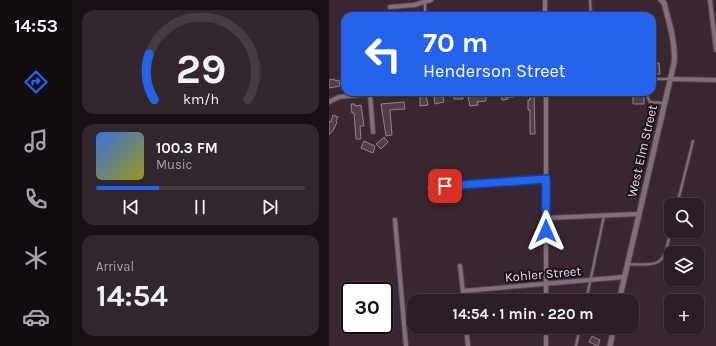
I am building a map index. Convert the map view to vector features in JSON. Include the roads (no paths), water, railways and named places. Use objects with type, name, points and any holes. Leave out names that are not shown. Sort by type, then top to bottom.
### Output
[{"type":"street","points":[[390,7],[431,0]]},
{"type":"street","points":[[545,0],[545,12]]},
{"type":"street","name":"West Elm Street","points":[[620,294],[673,63],[674,52],[665,10],[661,0]]},
{"type":"street","points":[[710,0],[716,50]]},
{"type":"street","points":[[670,79],[716,80]]},
{"type":"street","points":[[329,102],[339,97],[349,96]]},
{"type":"street","points":[[369,96],[373,132]]},
{"type":"street","points":[[546,96],[546,294]]},
{"type":"street","points":[[430,188],[546,179]]},
{"type":"street","points":[[546,218],[638,214]]},
{"type":"street","points":[[395,220],[406,346]]},
{"type":"street","points":[[461,266],[463,294]]},
{"type":"street","name":"Kohler Street","points":[[463,291],[624,276]]},
{"type":"street","points":[[467,334],[468,346]]},
{"type":"street","points":[[546,334],[546,346]]},
{"type":"street","points":[[610,346],[613,334]]},
{"type":"lane","points":[[589,0],[590,12]]},
{"type":"lane","points":[[425,2],[425,12]]},
{"type":"lane","points":[[656,79],[670,79]]},
{"type":"lane","points":[[647,96],[650,102],[665,102]]},
{"type":"lane","points":[[679,198],[693,141]]},
{"type":"lane","points":[[587,294],[604,216]]},
{"type":"lane","points":[[627,264],[647,265],[657,263],[662,260],[665,255],[669,238]]},
{"type":"lane","points":[[576,346],[579,334]]}]
